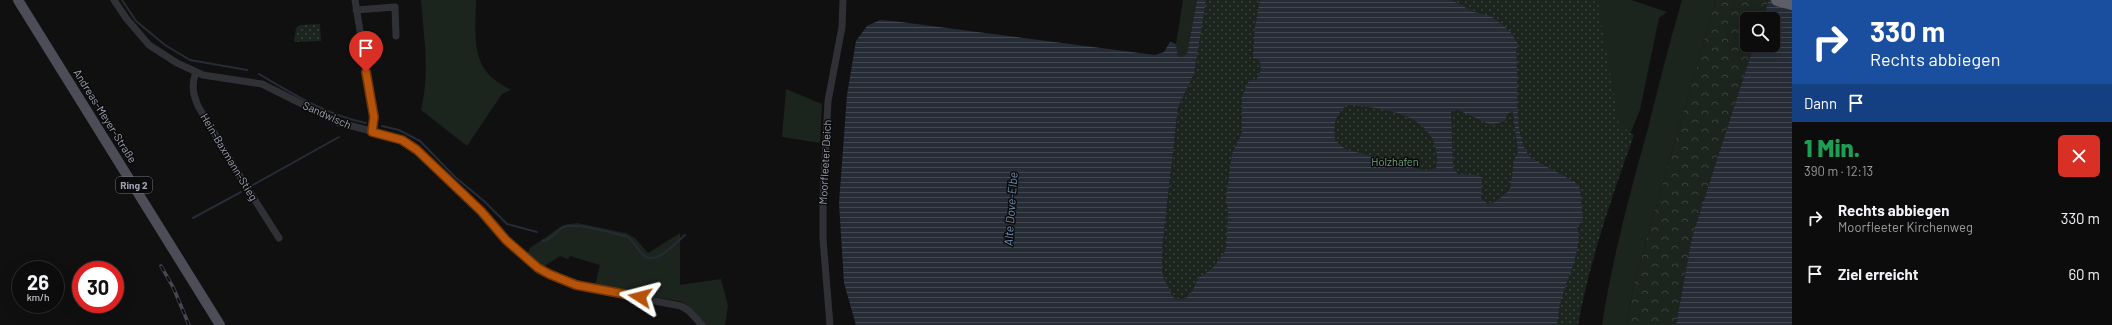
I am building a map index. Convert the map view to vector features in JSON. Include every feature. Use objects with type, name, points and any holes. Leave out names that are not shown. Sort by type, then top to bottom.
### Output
[{"type":"highway","points":[[1777,0],[1792,4]]},
{"type":"main road","name":"Andreas-Meyer-Straße","points":[[19,1],[220,325]]},
{"type":"street","name":"Sandwisch","points":[[114,0],[126,18],[149,45],[162,55],[196,72],[262,84],[340,123],[402,140],[417,150],[481,211],[520,254],[549,274],[597,290],[681,306],[689,310],[702,325]]},
{"type":"street","points":[[355,0],[374,117],[372,132]]},
{"type":"street","name":"Moorfleeter Deich","points":[[830,325],[823,239],[823,200],[828,101],[842,27],[843,0]]},
{"type":"street","points":[[356,10],[395,7],[396,36]]},
{"type":"street","name":"Hein-Baxmann-Stieg","points":[[196,72],[192,82],[198,106],[279,238]]},
{"type":"green space","points":[[421,0],[476,0],[475,32],[481,64],[495,80],[511,90],[502,94],[467,146],[421,110],[424,96],[426,69]]},
{"type":"green space","points":[[1183,0],[1197,0],[1187,55],[1182,57],[1178,56],[1176,44]]},
{"type":"green space","name":"Holzhafen","points":[[1204,0],[1590,0],[1598,3],[1619,125],[1634,135],[1595,252],[1578,325],[1157,325],[1162,250],[1178,107],[1194,74]]},
{"type":"green space","points":[[1586,0],[1631,0],[1667,12],[1659,18],[1640,110],[1628,139],[1615,133]]},
{"type":"green space","points":[[1682,0],[1716,0],[1633,287],[1627,325],[1602,325],[1622,228]]},
{"type":"green space","points":[[1716,0],[1769,0],[1765,12],[1740,12],[1740,52],[1752,52],[1692,237],[1676,325],[1627,325],[1633,287]]},
{"type":"green space","points":[[320,24],[321,41],[294,42],[296,28],[300,25]]},
{"type":"green space","points":[[786,89],[822,104],[820,143],[782,137]]},
{"type":"green space","points":[[577,223],[626,233],[635,238],[648,253],[680,233],[680,285],[721,279],[728,306],[725,325],[705,325],[683,302],[595,286],[600,265],[570,256],[568,259],[560,256],[543,267],[529,257],[528,253],[530,248],[563,225]]},
{"type":"water","name":"Alte Dove-Elbe","points":[[1197,0],[1206,0],[1194,74],[1178,107],[1162,250],[1162,274],[1173,297],[1178,300],[1187,298],[1193,290],[1198,278],[1212,269],[1226,250],[1228,213],[1226,198],[1232,154],[1242,133],[1242,97],[1249,80],[1256,80],[1260,70],[1259,60],[1253,58],[1255,27],[1260,0],[1451,0],[1474,12],[1491,16],[1510,31],[1518,44],[1516,52],[1517,106],[1520,135],[1524,147],[1530,157],[1576,183],[1580,189],[1583,219],[1577,227],[1579,234],[1577,252],[1561,300],[1557,325],[856,325],[844,283],[839,203],[847,95],[856,41],[867,26],[880,20],[893,21],[1155,55],[1164,52],[1170,42],[1176,44],[1178,56],[1182,57],[1187,54]],"holes":[[[1347,105],[1378,108],[1394,112],[1409,118],[1422,126],[1431,136],[1436,150],[1436,168],[1426,171],[1345,149],[1335,140],[1334,129],[1337,116]],[[1456,109],[1491,125],[1505,121],[1508,113],[1513,112],[1518,152],[1514,160],[1510,190],[1495,202],[1488,204],[1481,198],[1482,178],[1477,175],[1458,174],[1453,168],[1451,112]]]},
{"type":"water","points":[[1769,0],[1792,0],[1792,325],[1676,325],[1692,237],[1752,52],[1780,52],[1780,12],[1765,12]]},
{"type":"waterway","points":[[122,0],[136,21],[165,45],[190,60],[247,70]]},
{"type":"waterway","points":[[259,74],[324,109],[338,115],[366,123]]},
{"type":"waterway","points":[[382,126],[399,130],[420,141],[455,177],[484,201],[507,224],[537,232]]},
{"type":"waterway","points":[[251,186],[339,137]]},
{"type":"waterway","points":[[193,218],[241,192]]},
{"type":"waterway","points":[[543,241],[549,239],[564,227],[585,227],[626,236],[643,255],[646,257],[656,258],[667,251],[685,235]]},
{"type":"railway","points":[[161,266],[173,287],[189,325]]},
{"type":"route","points":[[366,72],[374,117],[372,132],[402,140],[417,150],[481,211],[520,254],[538,268],[560,280],[597,290],[640,297]]}]
